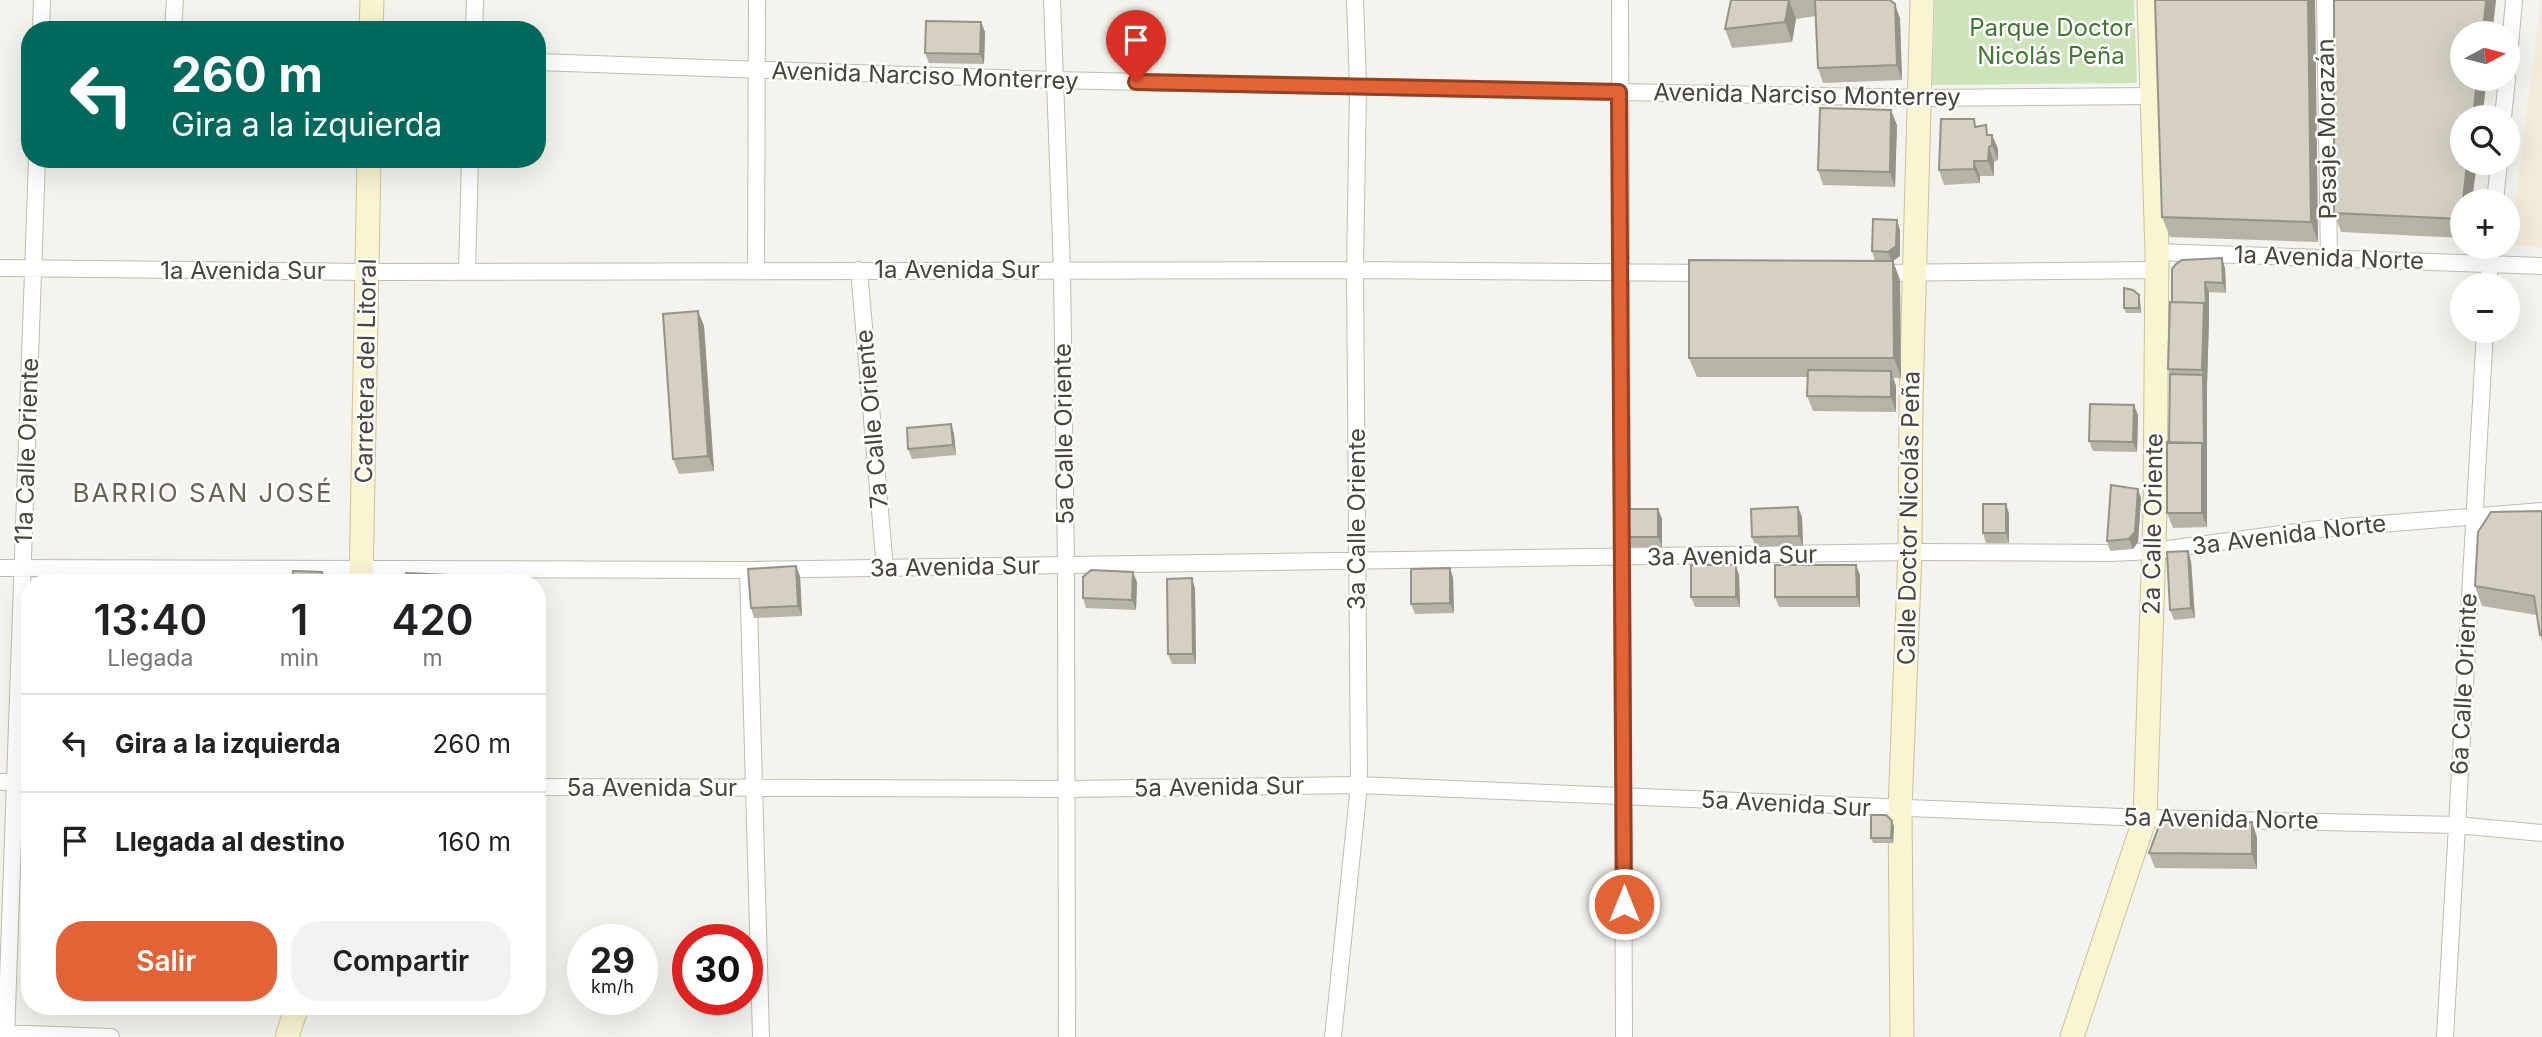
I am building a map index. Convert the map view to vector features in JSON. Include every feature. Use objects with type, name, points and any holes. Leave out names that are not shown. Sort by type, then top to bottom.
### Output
[{"type":"main road","points":[[372,0],[372,21]]},
{"type":"main road","name":"Calle Doctor Nicolás Peña","points":[[1902,1037],[1900,809],[1910,552],[1922,0]]},
{"type":"main road","name":"2a Calle Oriente","points":[[2071,1037],[2144,818],[2153,551],[2157,261],[2149,0]]},
{"type":"main road","name":"Carretera del Litoral","points":[[362,574],[369,168]]},
{"type":"main road","points":[[287,1037],[294,1015]]},
{"type":"street","points":[[41,21],[42,0]]},
{"type":"street","points":[[174,21],[175,0]]},
{"type":"street","points":[[474,21],[475,0]]},
{"type":"street","points":[[756,270],[757,0]]},
{"type":"street","name":"5a Calle Oriente","points":[[1052,0],[1062,270],[1067,1037]]},
{"type":"street","name":"3a Calle Oriente","points":[[1333,1037],[1359,785],[1355,270],[1358,86],[1355,0]]},
{"type":"street","points":[[1619,0],[1624,1037]]},
{"type":"street","name":"Pasaje Morazán","points":[[2325,0],[2329,258]]},
{"type":"street","points":[[2512,21],[2514,0]]},
{"type":"street","name":"Avenida Narciso Monterrey","points":[[546,62],[1053,80],[1921,99],[2154,96]]},
{"type":"street","name":"11a Calle Oriente","points":[[22,574],[37,168]]},
{"type":"street","points":[[467,270],[470,168]]},
{"type":"street","name":"1a Avenida Norte","points":[[1914,273],[2157,261],[2329,258],[2542,266]]},
{"type":"street","points":[[2489,273],[2490,259]]},
{"type":"street","name":"1a Avenida Sur","points":[[0,268],[368,272],[1619,270],[1725,273]]},
{"type":"street","name":"7a Calle Oriente","points":[[859,270],[885,568]]},
{"type":"street","points":[[1860,273],[1914,273]]},
{"type":"street","name":"6a Calle Oriente","points":[[2445,1037],[2484,343]]},
{"type":"street","name":"3a Avenida Norte","points":[[1910,552],[2153,551],[2318,529],[2542,511]]},
{"type":"street","name":"3a Avenida Sur","points":[[507,574],[1910,552]]},
{"type":"street","name":"3a Avenida Sur","points":[[0,568],[249,574]]},
{"type":"street","points":[[748,569],[752,789],[761,1037]]},
{"type":"street","name":"11a Calle Oriente","points":[[4,1034],[21,599]]},
{"type":"street","name":"5a Avenida Sur","points":[[546,787],[1067,789],[1359,785],[1900,809]]},
{"type":"street","name":"5a Avenida Norte","points":[[1900,809],[2457,825],[2542,833]]},
{"type":"street","points":[[4,1034],[111,1037]]},
{"type":"shaded area","points":[[2542,0],[2542,248],[2520,245],[2520,189],[2517,189]]},
{"type":"green space","name":"Parque Doctor Nicolás Peña","points":[[1935,0],[2134,0],[2137,83],[1932,85]]},
{"type":"building","points":[[1731,0],[1789,0],[1785,22],[1725,29]]},
{"type":"building","points":[[1815,0],[1890,0],[1895,4],[1897,65],[1818,68]]},
{"type":"building","points":[[2155,0],[2308,0],[2311,222],[2162,217]]},
{"type":"building","points":[[2334,0],[2486,0],[2484,21],[2450,21],[2450,91],[2476,91],[2474,105],[2450,105],[2450,175],[2466,175],[2464,189],[2450,189],[2450,218],[2334,213]]},
{"type":"building","points":[[926,21],[981,22],[980,54],[925,53]]},
{"type":"building","points":[[1820,108],[1891,110],[1890,172],[1818,170]]},
{"type":"building","points":[[1941,119],[1974,119],[1975,127],[1986,125],[1987,135],[1992,135],[1988,161],[1974,161],[1974,169],[1939,170]]},
{"type":"building","points":[[1873,219],[1897,220],[1896,246],[1888,252],[1872,251]]},
{"type":"building","points":[[2222,258],[2223,283],[2205,282],[2206,308],[2204,303],[2172,302],[2172,269],[2176,264],[2182,260]]},
{"type":"building","points":[[1689,260],[1893,261],[1894,358],[1689,358]]},
{"type":"building","points":[[2124,288],[2139,295],[2139,308],[2124,308]]},
{"type":"building","points":[[2170,302],[2204,303],[2202,370],[2168,369]]},
{"type":"building","points":[[698,311],[708,456],[673,459],[663,314]]},
{"type":"building","points":[[1808,370],[1891,371],[1891,397],[1807,396]]},
{"type":"building","points":[[2170,374],[2203,375],[2204,447],[2202,443],[2169,443]]},
{"type":"building","points":[[2090,404],[2134,405],[2133,442],[2089,441]]},
{"type":"building","points":[[951,424],[953,445],[908,449],[907,428]]},
{"type":"building","points":[[2167,442],[2202,443],[2202,513],[2167,513]]},
{"type":"building","points":[[2111,485],[2138,489],[2135,532],[2129,539],[2107,541]]},
{"type":"building","points":[[1983,504],[2006,504],[2006,533],[1983,533]]},
{"type":"building","points":[[1798,507],[1799,536],[1752,537],[1751,509]]},
{"type":"building","points":[[1619,509],[1658,509],[1658,537],[1619,537]]},
{"type":"building","points":[[2542,511],[2540,635],[2534,596],[2475,586],[2478,532],[2491,512]]},
{"type":"building","points":[[2188,551],[2191,608],[2170,610],[2167,552]]},
{"type":"building","points":[[1691,565],[1736,565],[1736,597],[1691,597]]},
{"type":"building","points":[[1775,565],[1856,565],[1857,597],[1775,597]]},
{"type":"building","points":[[796,566],[798,606],[751,608],[748,569]]},
{"type":"building","points":[[1450,568],[1450,603],[1411,604],[1411,569]]},
{"type":"building","points":[[1091,570],[1133,572],[1132,600],[1083,598],[1083,577]]},
{"type":"building","points":[[293,571],[322,572],[322,574],[293,574]]},
{"type":"building","points":[[1192,578],[1193,654],[1168,654],[1167,579]]},
{"type":"building","points":[[1871,815],[1886,815],[1892,821],[1891,838],[1871,838]]},
{"type":"building","points":[[2252,822],[2252,854],[2149,853],[2160,823]]},
{"type":"district","name":"BARRIO SAN JOSÉ","points":[[203,493]]},
{"type":"route","points":[[1136,82],[1619,92],[1624,904]]}]
